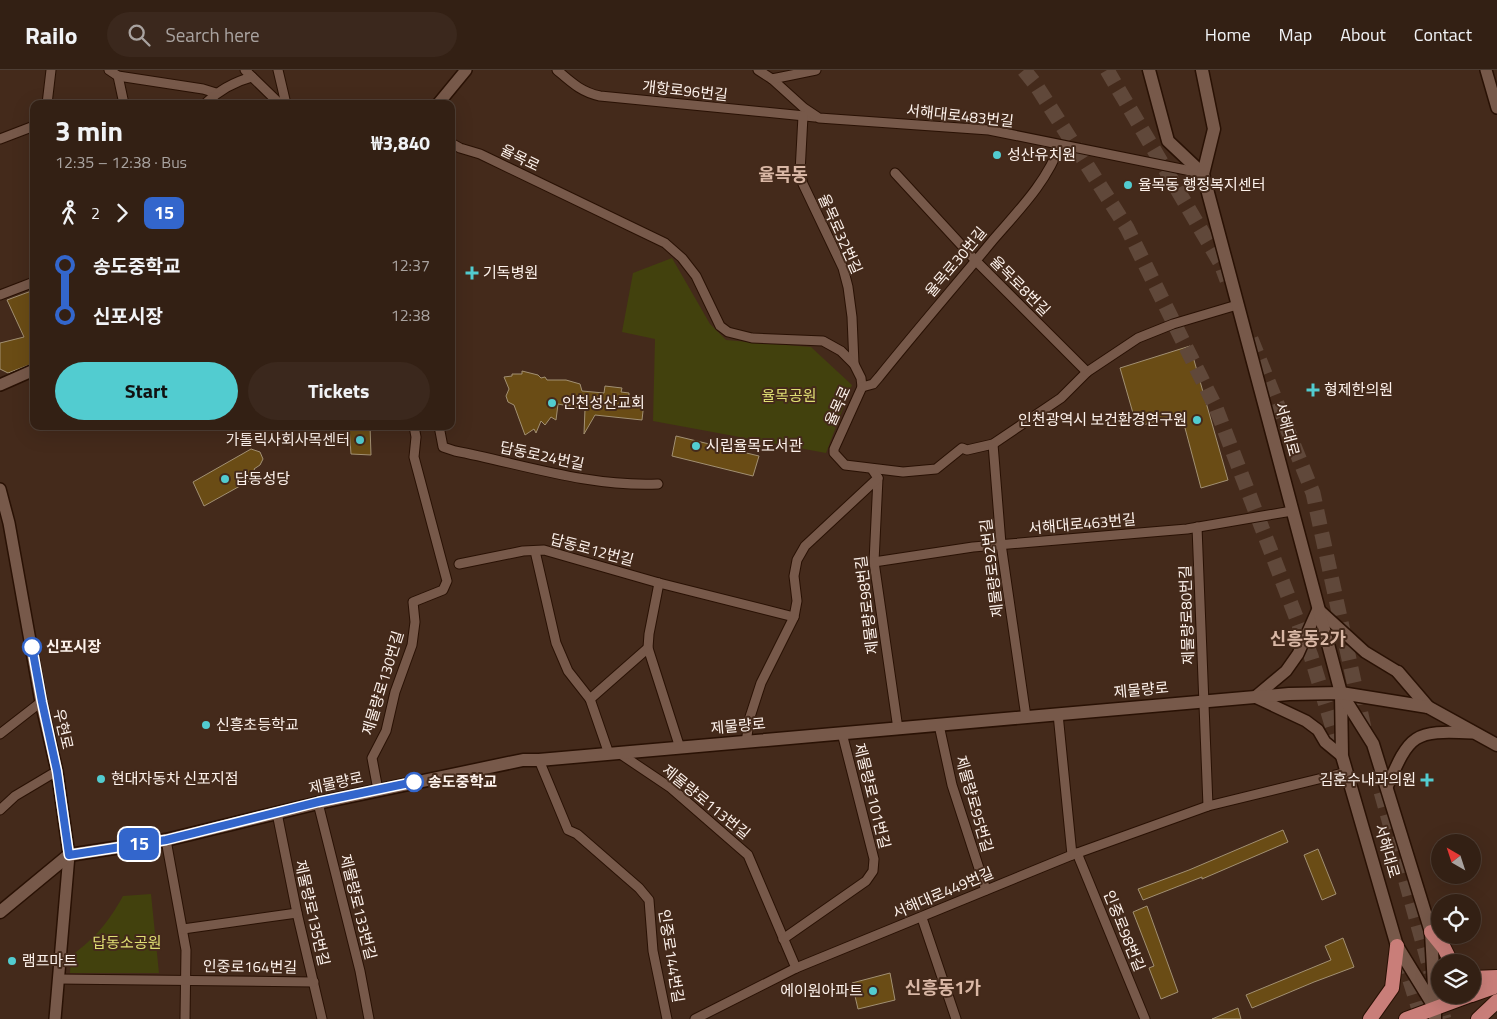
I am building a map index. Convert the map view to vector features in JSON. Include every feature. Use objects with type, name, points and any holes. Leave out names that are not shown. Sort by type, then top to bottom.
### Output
[{"type":"main road","points":[[1149,70],[1168,141],[1203,174]]},
{"type":"main road","name":"서해대로","points":[[1202,70],[1214,129],[1203,174],[1341,693],[1342,756],[1397,946],[1437,1015]]},
{"type":"main road","points":[[1398,672],[1428,707]]},
{"type":"main road","name":"서해대로","points":[[1341,693],[1374,744],[1431,932]]},
{"type":"main road","name":"제물량로","points":[[69,855],[166,840],[318,802],[523,760],[614,754],[1204,701],[1341,693],[1428,707],[1472,733],[1496,743]]},
{"type":"main road","points":[[0,912],[69,855]]},
{"type":"main road","name":"서해대로","points":[[1432,944],[1437,1015]]},
{"type":"main road","points":[[1370,1019],[1392,988],[1397,946]]},
{"type":"main road","points":[[1481,978],[1497,977]]},
{"type":"main road","points":[[1481,992],[1497,986]]},
{"type":"main road","points":[[1478,1019],[1497,1001]]},
{"type":"main road","points":[[1406,1019],[1437,1015],[1456,1004]]},
{"type":"street","points":[[47,100],[51,70]]},
{"type":"street","points":[[109,70],[118,76],[203,89],[216,93]]},
{"type":"street","points":[[245,70],[277,100]]},
{"type":"street","points":[[278,70],[280,100]]},
{"type":"street","points":[[441,100],[466,70]]},
{"type":"street","name":"개항로96번길","points":[[557,70],[577,88],[600,96],[819,118]]},
{"type":"street","points":[[758,70],[772,78],[804,108],[819,118]]},
{"type":"street","points":[[772,78],[816,70]]},
{"type":"street","points":[[1486,70],[1497,108]]},
{"type":"street","points":[[118,76],[123,100]]},
{"type":"street","points":[[209,100],[216,93],[231,84],[252,77]]},
{"type":"street","name":"율목로32번길","points":[[803,116],[800,172],[803,184],[843,268],[852,317],[854,364]]},
{"type":"street","name":"서해대로483번길","points":[[819,118],[989,130],[1203,174]]},
{"type":"street","points":[[0,139],[30,128]]},
{"type":"street","name":"율목로30번길","points":[[862,387],[873,384],[879,378],[914,332],[976,261],[1043,179],[1055,159],[1060,144]]},
{"type":"street","name":"율목로","points":[[455,145],[480,154],[665,243],[682,258],[696,276],[720,326],[728,332],[752,338],[823,341],[841,351],[854,364],[861,378],[862,387],[834,449],[834,453],[845,465],[903,472],[936,469],[962,448],[967,450],[993,444],[1061,398],[1087,372],[1152,330],[1237,305]]},
{"type":"street","name":"율목로8번길","points":[[895,173],[976,261],[1087,372]]},
{"type":"street","points":[[0,295],[30,284]]},
{"type":"street","points":[[0,385],[30,372]]},
{"type":"street","name":"제물량로130번길","points":[[378,790],[372,758],[386,731],[395,692],[412,645],[415,622],[413,602],[443,590],[447,581],[414,457],[415,430]]},
{"type":"street","name":"답동로24번길","points":[[441,430],[443,447],[455,452],[565,476],[628,485],[658,484]]},
{"type":"street","name":"제물량로92번길","points":[[993,444],[1001,544],[1026,717]]},
{"type":"street","points":[[746,742],[750,717],[761,683],[794,617],[797,601],[794,576],[797,560],[805,546],[878,478],[872,468]]},
{"type":"street","name":"제물량로98번길","points":[[878,478],[874,562],[898,728]]},
{"type":"street","name":"우현로","points":[[0,489],[10,523],[42,702],[57,771],[69,855],[55,1019]]},
{"type":"street","name":"서해대로463번길","points":[[874,562],[1001,544],[1197,527],[1292,511]]},
{"type":"street","name":"제물량로80번길","points":[[1197,527],[1204,701]]},
{"type":"street","name":"답동로12번길","points":[[459,564],[544,550],[659,583],[794,617]]},
{"type":"street","points":[[535,551],[556,644],[568,671],[590,699],[614,754]]},
{"type":"street","points":[[659,583],[648,648],[680,748]]},
{"type":"street","points":[[1342,756],[1325,742],[1318,730],[1306,720],[1255,697],[1286,671],[1298,654],[1318,609],[1365,652],[1398,672]]},
{"type":"street","points":[[590,699],[648,648]]},
{"type":"street","points":[[1204,701],[1208,806]]},
{"type":"street","points":[[0,734],[42,702]]},
{"type":"street","name":"인중로98번길","points":[[1058,714],[1074,854],[1146,1019]]},
{"type":"street","name":"제물량로95번길","points":[[939,725],[952,785],[986,890]]},
{"type":"street","points":[[1387,788],[1402,752],[1411,741],[1424,735],[1447,732],[1472,733]]},
{"type":"street","name":"제물량로101번길","points":[[783,939],[866,881],[873,871],[874,859],[842,734]]},
{"type":"street","name":"제물량로113번길","points":[[614,754],[670,788],[748,855],[796,968]]},
{"type":"street","name":"인중로144번길","points":[[538,760],[568,830],[577,834],[639,888],[649,900],[654,951],[667,1019]]},
{"type":"street","points":[[0,810],[15,796],[57,771]]},
{"type":"street","name":"서해대로449번길","points":[[695,1019],[796,968],[922,918],[1074,854],[1208,806],[1346,772]]},
{"type":"street","name":"제물량로133번길","points":[[318,802],[360,971],[369,1019]]},
{"type":"street","name":"제물량로135번길","points":[[277,813],[297,914],[322,1019]]},
{"type":"street","name":"인중로164번길","points":[[166,840],[186,950],[185,1019]]},
{"type":"street","points":[[183,929],[297,914]]},
{"type":"street","points":[[922,918],[956,1019]]},
{"type":"street","points":[[58,978],[185,980]]},
{"type":"street","name":"인중로164번길","points":[[185,980],[314,982]]},
{"type":"green space","name":"율목공원","points":[[672,258],[710,324],[726,340],[811,347],[852,385],[826,453],[653,421],[655,339],[622,332],[633,273]]},
{"type":"green space","name":"답동소공원","points":[[151,894],[159,973],[70,973],[71,956],[101,929],[123,896]]},
{"type":"building","points":[[30,291],[30,365],[8,373],[0,369],[0,343],[24,337],[7,300]]},
{"type":"building","name":"인천광역시 보건환경연구원","points":[[1190,346],[1228,480],[1201,488],[1181,413],[1137,427],[1120,368]]},
{"type":"building","name":"인천성산교회","points":[[522,371],[538,375],[541,378],[545,377],[547,380],[566,380],[580,384],[582,391],[604,393],[605,386],[622,388],[621,392],[629,393],[629,400],[644,402],[642,420],[595,415],[584,434],[585,409],[558,404],[556,420],[551,417],[545,425],[541,421],[536,433],[534,429],[525,435],[514,405],[508,402],[506,396],[509,389],[504,377],[512,376],[512,374],[522,374]]},
{"type":"building","name":"가톨릭사회사목센터","points":[[349,430],[370,430],[371,455],[351,454]]},
{"type":"building","name":"시립율목도서관","points":[[676,436],[759,456],[753,476],[672,456]]},
{"type":"building","name":"답동성당","points":[[251,449],[260,452],[263,459],[260,465],[254,469],[258,476],[204,506],[193,482]]},
{"type":"building","points":[[1283,830],[1288,842],[1202,879],[1202,877],[1143,900],[1138,889],[1189,870]]},
{"type":"building","points":[[1318,849],[1336,894],[1322,900],[1304,855]]},
{"type":"building","points":[[1147,906],[1178,992],[1161,999],[1149,968],[1154,966],[1133,912]]},
{"type":"building","points":[[1343,938],[1354,967],[1252,1008],[1246,995],[1331,960],[1325,946]]},
{"type":"building","name":"에이원아파트","points":[[890,973],[895,1000],[858,1009],[852,983]]},
{"type":"building","points":[[1238,1008],[1241,1019],[1212,1019]]},
{"type":"tunnel","points":[[1024,70],[1036,85],[1127,228],[1216,408],[1311,656],[1341,755]]},
{"type":"tunnel","points":[[1107,70],[1221,264],[1227,280]]},
{"type":"tunnel","points":[[1251,339],[1313,493],[1364,728]]},
{"type":"tunnel","points":[[1375,770],[1431,972]]},
{"type":"tunnel","points":[[1403,958],[1422,1019]]},
{"type":"tunnel","points":[[1440,1004],[1444,1019]]},
{"type":"bus line","name":"15","points":[[32,647],[57,771],[69,855],[166,840],[318,802],[414,782]]},
{"type":"place","name":"성산유치원","points":[[997,155]]},
{"type":"place","name":"율목동 행정복지센터","points":[[1128,185]]},
{"type":"place","name":"기독병원","points":[[472,273]]},
{"type":"place","name":"형제한의원","points":[[1313,390]]},
{"type":"place","name":"인천성산교회","points":[[552,403]]},
{"type":"place","name":"인천광역시 보건환경연구원","points":[[1197,420]]},
{"type":"place","name":"가톨릭사회사목센터","points":[[360,440]]},
{"type":"place","name":"시립율목도서관","points":[[696,446]]},
{"type":"place","name":"답동성당","points":[[225,479]]},
{"type":"place","name":"신포시장","points":[[32,647]]},
{"type":"place","name":"신흥초등학교","points":[[206,725]]},
{"type":"place","name":"현대자동차 신포지점","points":[[101,779]]},
{"type":"place","name":"김훈수내과의원","points":[[1427,780]]},
{"type":"place","name":"송도중학교","points":[[414,782]]},
{"type":"place","name":"램프마트","points":[[12,961]]},
{"type":"place","name":"에이원아파트","points":[[873,991]]},
{"type":"district","name":"율목동","points":[[783,175]]},
{"type":"district","name":"신흥동2가","points":[[1308,639]]},
{"type":"district","name":"신흥동1가","points":[[943,988]]}]
